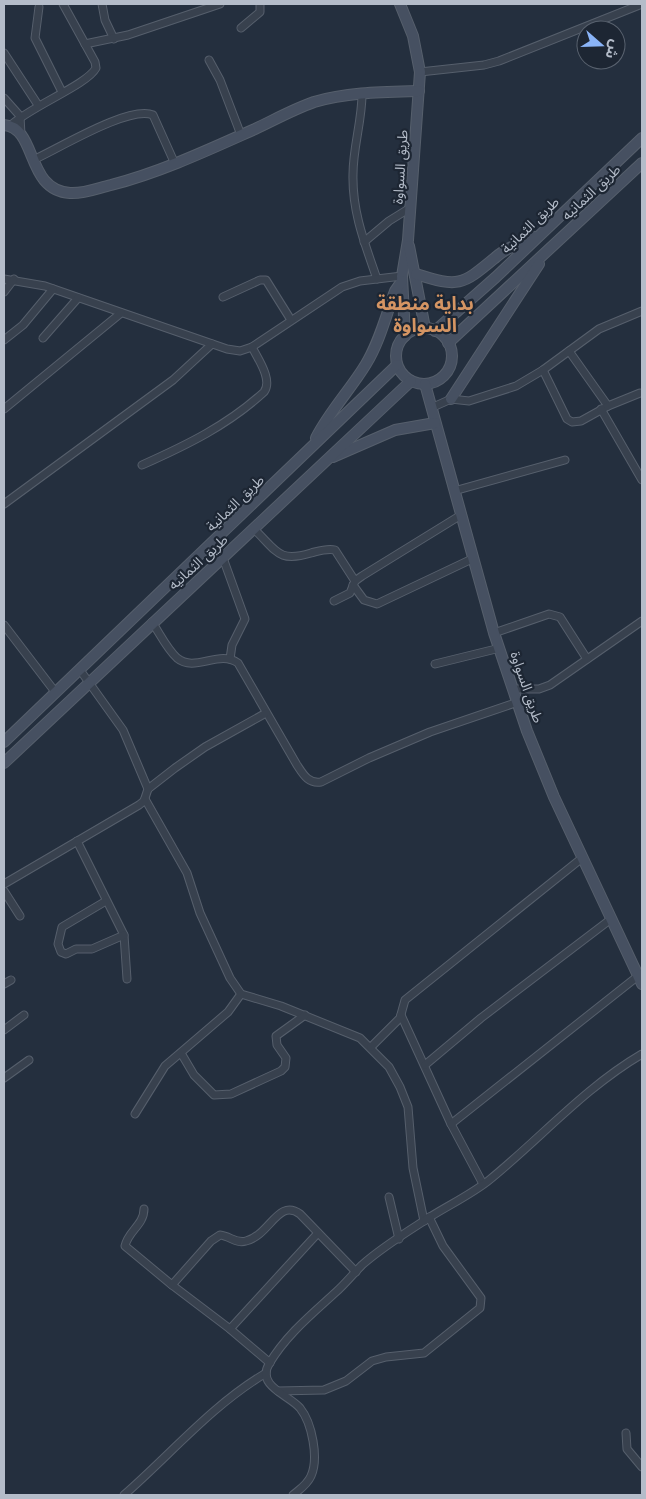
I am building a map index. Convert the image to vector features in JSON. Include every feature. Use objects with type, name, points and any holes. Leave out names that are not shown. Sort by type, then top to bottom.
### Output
[{"type":"street","points":[[22,135],[7,125],[88,77],[96,68],[95,62],[63,4]]},
{"type":"street","points":[[102,4],[105,20],[114,39]]},
{"type":"street","points":[[85,44],[114,39],[196,14],[220,4]]},
{"type":"street","points":[[241,28],[260,12],[260,4]]},
{"type":"street","name":"طريق السواوة","points":[[400,4],[414,36],[420,72],[408,240],[402,278],[405,336]]},
{"type":"street","points":[[420,72],[484,65],[509,58],[642,4]]},
{"type":"street","points":[[39,7],[35,38],[62,92]]},
{"type":"street","points":[[4,53],[38,105]]},
{"type":"street","points":[[209,60],[220,80],[241,135]]},
{"type":"street","points":[[4,98],[20,116],[22,135],[39,174],[49,186],[70,193],[122,182],[174,164],[314,102],[362,94],[419,91]]},
{"type":"street","points":[[362,94],[362,118],[352,175],[356,220],[377,278]]},
{"type":"street","points":[[32,160],[102,125],[146,112],[153,116],[174,164]]},
{"type":"street","name":"طريق الثمانية","points":[[430,330],[496,277],[642,138]]},
{"type":"street","name":"طريق الثمانيه","points":[[448,343],[642,163]]},
{"type":"street","points":[[364,242],[410,208]]},
{"type":"street","points":[[416,274],[442,282],[461,282],[474,276],[508,248],[539,234]]},
{"type":"street","points":[[408,240],[430,330]]},
{"type":"street","points":[[451,399],[548,250]]},
{"type":"street","points":[[4,279],[14,279],[53,289],[212,344],[240,351],[252,347],[342,287],[377,278],[402,278],[395,291],[377,344],[368,362],[346,396],[323,424],[313,445]]},
{"type":"street","points":[[4,292],[14,279]]},
{"type":"street","points":[[223,297],[260,280],[266,280],[291,320]]},
{"type":"street","points":[[4,340],[23,326],[53,289]]},
{"type":"street","points":[[42,338],[78,298]]},
{"type":"street","points":[[431,408],[451,399],[469,401],[516,386],[543,370],[599,329],[642,311]]},
{"type":"street","points":[[4,409],[121,313]]},
{"type":"street","points":[[418,329],[430,330],[448,343],[452,356],[448,370],[438,380],[425,384],[411,381],[405,377],[397,365],[397,349],[405,336],[418,329]]},
{"type":"street","points":[[4,504],[173,380],[212,344]]},
{"type":"street","points":[[142,465],[219,427],[239,415],[264,392],[267,388],[266,379],[252,347]]},
{"type":"street","points":[[569,351],[608,406]]},
{"type":"street","name":"طريق الثمانية","points":[[4,742],[397,365]]},
{"type":"street","points":[[543,370],[569,421],[581,420],[601,409],[640,393]]},
{"type":"street","name":"طريق الثمانيه","points":[[4,763],[152,622],[223,558],[411,381]]},
{"type":"street","name":"طريق السواوة","points":[[425,384],[494,633],[540,764],[640,980]]},
{"type":"street","points":[[601,409],[642,480]]},
{"type":"street","points":[[325,461],[395,430],[435,423]]},
{"type":"street","points":[[454,491],[565,460]]},
{"type":"street","points":[[334,601],[350,593],[354,583],[461,515]]},
{"type":"street","points":[[254,529],[285,558],[297,558],[329,549],[335,550],[364,600],[377,604],[474,558]]},
{"type":"street","points":[[223,558],[245,620],[232,645],[230,658]]},
{"type":"street","points":[[494,633],[549,614],[556,614],[560,617],[587,660]]},
{"type":"street","points":[[514,689],[544,687],[587,660],[642,621]]},
{"type":"street","points":[[152,622],[171,651],[181,660],[194,663],[230,658],[238,663],[302,773],[310,781],[317,783],[430,732],[518,702]]},
{"type":"street","points":[[4,625],[56,693]]},
{"type":"street","points":[[435,664],[500,648]]},
{"type":"street","points":[[80,670],[123,730],[148,789]]},
{"type":"street","points":[[4,884],[140,806],[145,799],[148,789],[191,757],[266,713]]},
{"type":"street","points":[[145,799],[187,873],[200,912],[230,978],[241,994],[305,1015],[360,1038],[371,1047],[395,1076],[408,1107],[413,1168],[426,1219],[442,1246],[481,1298],[480,1308],[424,1353],[386,1357],[372,1361],[346,1381],[324,1390],[277,1391]]},
{"type":"street","points":[[77,841],[124,935],[127,979]]},
{"type":"street","points":[[371,1047],[396,1023],[401,1015],[403,1004],[408,998],[582,858]]},
{"type":"street","points":[[4,891],[20,916]]},
{"type":"street","points":[[106,901],[62,926],[58,944],[61,952],[66,954],[76,950],[92,949],[124,935]]},
{"type":"street","points":[[425,1065],[481,1018],[611,918]]},
{"type":"street","points":[[4,984],[11,980]]},
{"type":"street","points":[[451,1124],[640,980]]},
{"type":"street","points":[[135,1114],[160,1073],[228,1012],[241,994]]},
{"type":"street","points":[[4,1030],[24,1015]]},
{"type":"street","points":[[181,1053],[191,1070],[209,1092],[214,1095],[231,1094],[281,1071],[285,1067],[286,1058],[277,1045],[276,1036],[305,1015]]},
{"type":"street","points":[[401,1015],[451,1124],[483,1184]]},
{"type":"street","points":[[124,1495],[210,1414],[244,1386],[266,1373],[270,1363],[301,1324],[356,1272],[426,1219],[483,1184],[566,1109],[615,1071],[642,1054]]},
{"type":"street","points":[[4,1078],[29,1060]]},
{"type":"street","points":[[389,1197],[399,1239]]},
{"type":"street","points":[[144,1209],[144,1216],[126,1241],[126,1248],[230,1329],[270,1363]]},
{"type":"street","points":[[172,1285],[215,1236],[225,1235],[240,1242],[249,1241],[266,1230],[285,1209],[295,1210],[356,1272]]},
{"type":"street","points":[[230,1329],[318,1233]]},
{"type":"street","points":[[266,1373],[268,1380],[277,1391],[298,1406],[304,1413],[312,1442],[314,1459],[311,1476],[307,1484],[293,1495]]},
{"type":"street","points":[[626,1433],[627,1449],[642,1467]]},
{"type":"district","name":"بداية منطقة السواوة","points":[[425,314]]}]
